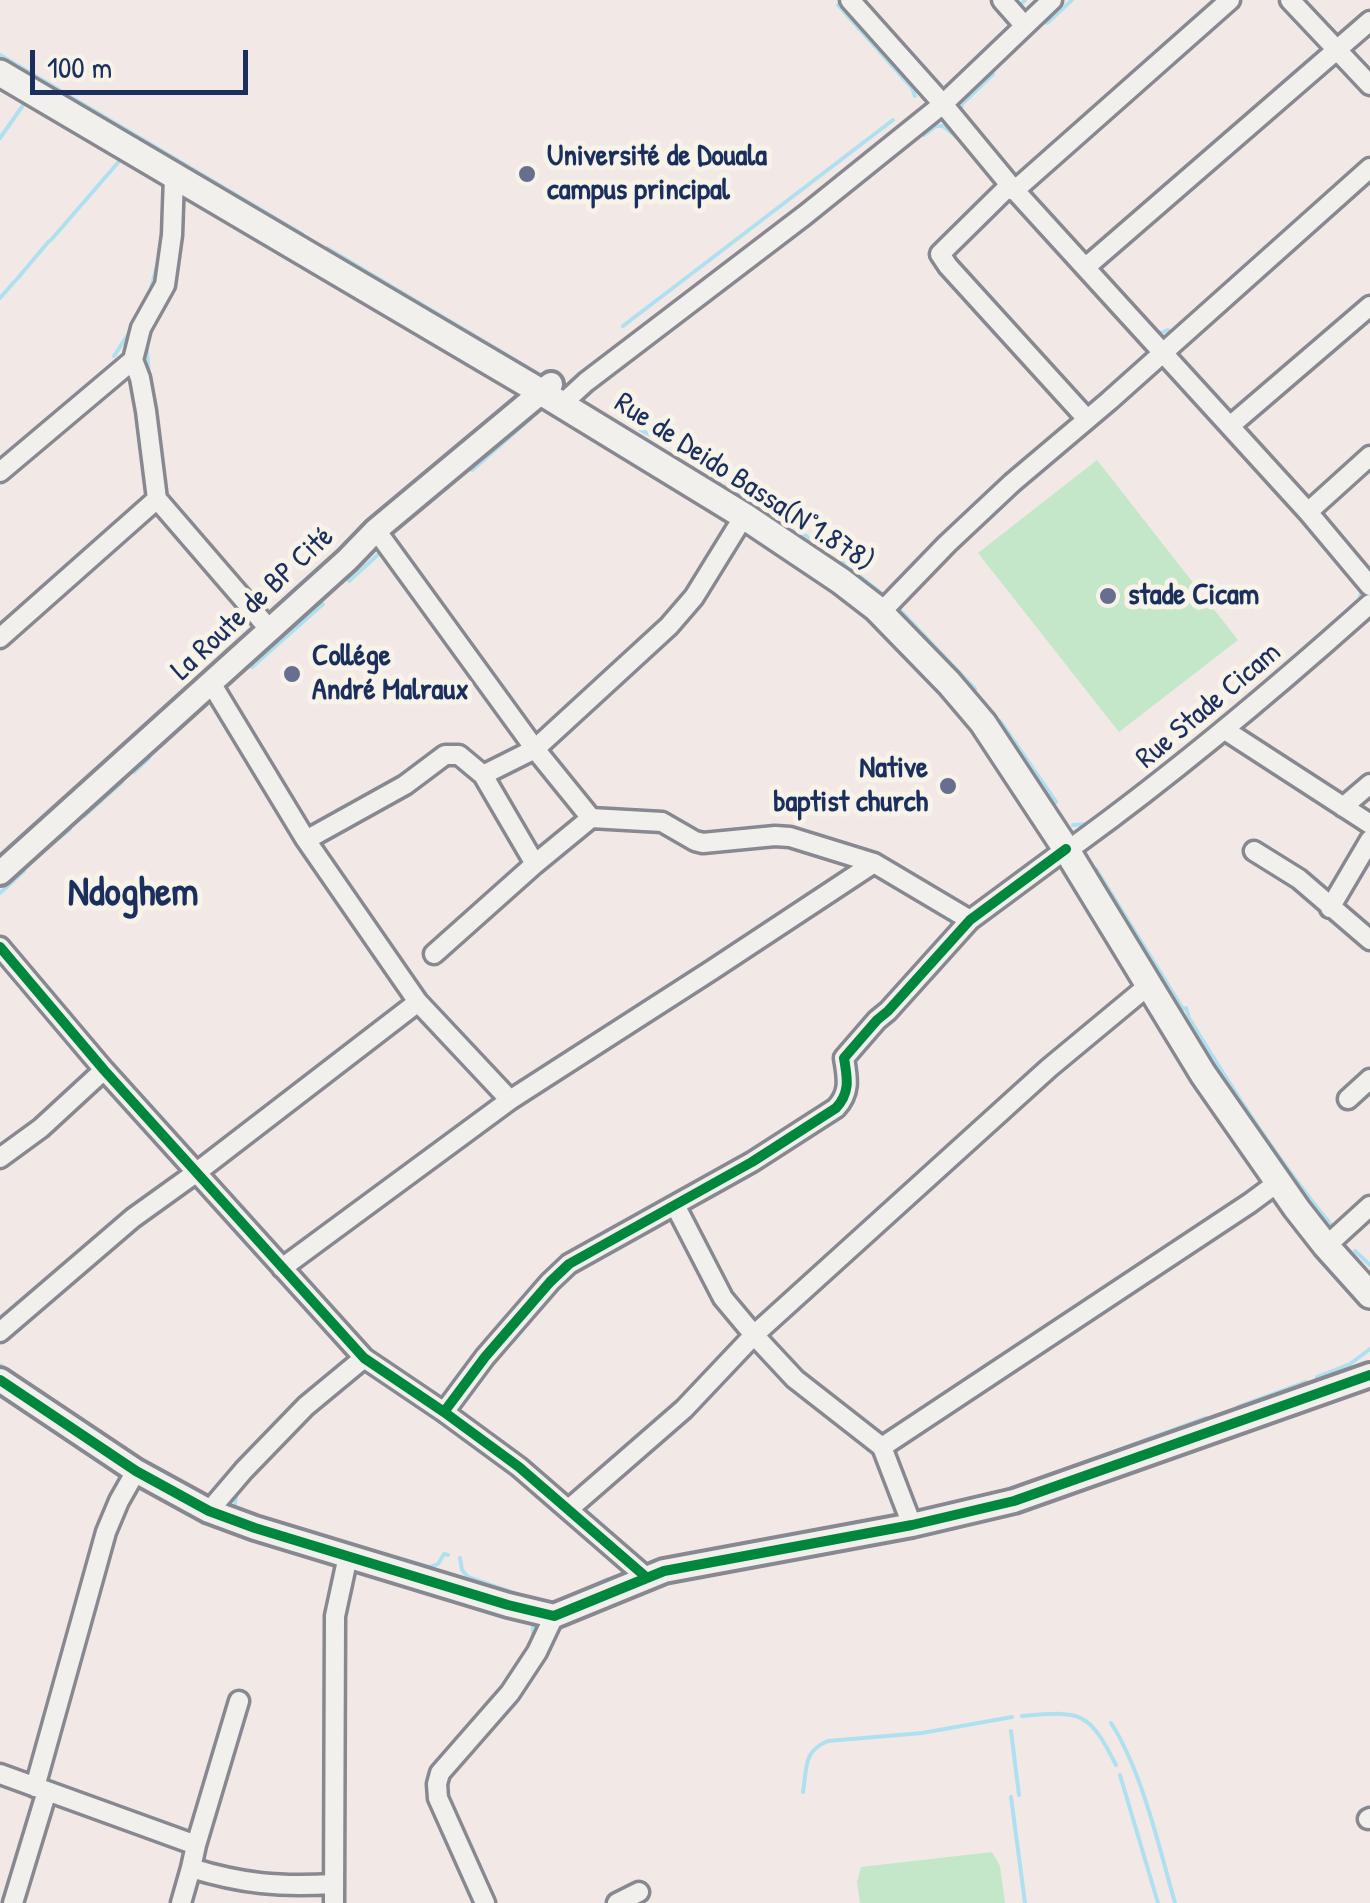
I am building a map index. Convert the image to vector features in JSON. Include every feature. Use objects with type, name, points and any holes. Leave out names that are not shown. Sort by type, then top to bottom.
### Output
[{"type":"main road","points":[[0,54],[556,394],[665,452],[790,533],[888,604],[980,700],[1209,1070],[1370,1275]]},
{"type":"main road","name":"Rue de Deido Bassa(N°1.878)","points":[[0,73],[174,177],[556,394],[744,516],[876,608],[983,723],[1072,846],[1149,985],[1209,1070],[1277,1182],[1370,1296]]},
{"type":"street","points":[[850,0],[1012,188],[1308,512],[1370,586]]},
{"type":"street","points":[[1002,0],[1024,25]]},
{"type":"street","points":[[556,394],[586,382],[806,216],[943,104],[1052,0]]},
{"type":"street","points":[[1087,419],[940,254],[1230,0]]},
{"type":"street","points":[[1290,0],[1370,85]]},
{"type":"street","points":[[1086,268],[1370,21]]},
{"type":"street","points":[[888,604],[980,512],[1370,168]]},
{"type":"street","points":[[174,177],[165,285],[141,328],[133,360],[146,410],[157,499],[270,630]]},
{"type":"street","points":[[1230,426],[1370,306]]},
{"type":"street","points":[[4,461],[133,360]]},
{"type":"street","name":"La Route de BP Cité","points":[[0,874],[376,530],[556,394]]},
{"type":"street","points":[[1308,512],[1370,456]]},
{"type":"street","points":[[0,638],[157,499]]},
{"type":"street","points":[[484,775],[534,748],[670,626],[694,596],[744,516]]},
{"type":"street","points":[[376,530],[534,748],[590,818]]},
{"type":"street","name":"Rue Stade Cicam","points":[[444,1412],[485,1357],[562,1270],[752,1162],[836,1108],[846,1096],[844,1058],[970,920],[1153,788],[1274,690],[1370,604]]},
{"type":"street","points":[[211,683],[306,840],[418,1002],[510,1100]]},
{"type":"street","points":[[1225,730],[1370,824]]},
{"type":"street","points":[[306,840],[406,784],[445,756],[459,755],[484,775],[535,864]]},
{"type":"street","points":[[1343,806],[1370,784]]},
{"type":"street","points":[[434,954],[590,818],[662,822],[704,843],[782,836],[874,863],[970,920]]},
{"type":"street","points":[[1330,908],[1370,840]]},
{"type":"street","points":[[1254,851],[1299,879],[1370,940]]},
{"type":"street","points":[[282,1268],[510,1100],[874,863]]},
{"type":"street","points":[[0,947],[104,1070],[364,1358],[519,1467],[646,1577]]},
{"type":"street","points":[[569,1510],[684,1409],[754,1336],[1049,1068],[1149,985]]},
{"type":"street","points":[[0,1332],[133,1218],[418,1002]]},
{"type":"street","points":[[0,1158],[41,1128],[104,1070]]},
{"type":"street","points":[[1348,1099],[1370,1080]]},
{"type":"street","points":[[882,1448],[1277,1182]]},
{"type":"street","points":[[675,1204],[723,1298],[754,1336],[795,1379],[882,1448],[912,1525]]},
{"type":"street","points":[[1336,1236],[1370,1206]]},
{"type":"street","points":[[210,1511],[306,1406],[364,1358]]},
{"type":"street","points":[[0,1380],[136,1471],[210,1511],[255,1528],[554,1616],[646,1577],[689,1565],[986,1509],[1050,1490],[1370,1375]]},
{"type":"street","points":[[13,1903],[106,1532],[136,1471]]},
{"type":"street","points":[[191,1868],[230,1880],[333,1893],[335,1616],[348,1556]]},
{"type":"street","points":[[485,1903],[438,1798],[437,1784],[440,1773],[518,1682],[554,1616]]},
{"type":"street","points":[[180,1903],[239,1701]]},
{"type":"street","points":[[0,1774],[196,1845]]},
{"type":"street","points":[[617,1903],[639,1892]]},
{"type":"green space","name":"stade Cicam","points":[[1097,460],[1238,640],[1119,732],[978,553]]},
{"type":"green space","points":[[992,1852],[1000,1866],[1005,1903],[860,1903],[857,1882],[861,1867]]},
{"type":"waterway","points":[[1018,7],[1025,0]]},
{"type":"waterway","points":[[1047,23],[1072,0]]},
{"type":"waterway","points":[[838,5],[915,96]]},
{"type":"waterway","points":[[0,55],[302,234]]},
{"type":"waterway","points":[[960,114],[962,104],[993,74]]},
{"type":"waterway","points":[[0,138],[26,101]]},
{"type":"waterway","points":[[623,326],[893,120]]},
{"type":"waterway","points":[[924,135],[943,126],[959,139]]},
{"type":"waterway","points":[[51,240],[122,158]]},
{"type":"waterway","points":[[815,220],[827,210]]},
{"type":"waterway","points":[[746,272],[791,237]]},
{"type":"waterway","points":[[17,279],[49,241]]},
{"type":"waterway","points":[[149,296],[162,247]]},
{"type":"waterway","points":[[327,248],[542,376],[558,374]]},
{"type":"waterway","points":[[0,298],[15,281]]},
{"type":"waterway","points":[[697,310],[722,291]]},
{"type":"waterway","points":[[159,311],[169,294]]},
{"type":"waterway","points":[[114,356],[133,327]]},
{"type":"waterway","points":[[1154,331],[1168,330]]},
{"type":"waterway","points":[[148,331],[150,386]]},
{"type":"waterway","points":[[1135,335],[1151,354]]},
{"type":"waterway","points":[[1205,413],[1279,496]]},
{"type":"waterway","points":[[472,470],[531,418]]},
{"type":"waterway","points":[[641,430],[669,445]]},
{"type":"waterway","points":[[708,474],[720,481]]},
{"type":"waterway","points":[[727,485],[774,514]]},
{"type":"waterway","points":[[1285,502],[1330,552]]},
{"type":"waterway","points":[[789,523],[814,542]]},
{"type":"waterway","points":[[349,581],[382,551]]},
{"type":"waterway","points":[[842,562],[886,597]]},
{"type":"waterway","points":[[1363,564],[1370,572]]},
{"type":"waterway","points":[[1285,665],[1359,600],[1362,590]]},
{"type":"waterway","points":[[252,667],[323,604]]},
{"type":"waterway","points":[[896,606],[975,689]]},
{"type":"waterway","points":[[1073,825],[1088,824],[1278,671]]},
{"type":"waterway","points":[[1000,721],[1056,802]]},
{"type":"waterway","points":[[134,772],[149,758]]},
{"type":"waterway","points":[[84,816],[122,782]]},
{"type":"waterway","points":[[46,849],[70,829]]},
{"type":"waterway","points":[[1096,869],[1183,1009]]},
{"type":"waterway","points":[[0,893],[24,871]]},
{"type":"waterway","points":[[1186,1008],[1257,1125],[1332,1226]]},
{"type":"waterway","points":[[1355,1251],[1370,1265]]},
{"type":"waterway","points":[[1317,1377],[1350,1364],[1370,1349]]},
{"type":"waterway","points":[[0,1365],[76,1418]]},
{"type":"waterway","points":[[1238,1407],[1306,1382]]},
{"type":"waterway","points":[[1004,1492],[1206,1418]]},
{"type":"waterway","points":[[112,1495],[121,1472]]},
{"type":"waterway","points":[[234,1512],[236,1497]]},
{"type":"waterway","points":[[926,1509],[946,1506]]},
{"type":"waterway","points":[[844,1525],[897,1515]]},
{"type":"waterway","points":[[716,1550],[815,1531]]},
{"type":"waterway","points":[[310,1533],[430,1567],[438,1564],[444,1554],[448,1555]]},
{"type":"waterway","points":[[460,1558],[468,1577],[528,1598]]},
{"type":"waterway","points":[[650,1563],[663,1560]]},
{"type":"waterway","points":[[547,1603],[608,1579]]},
{"type":"waterway","points":[[533,1622],[533,1634]]},
{"type":"waterway","points":[[1022,1716],[1058,1714],[1081,1718],[1098,1734],[1116,1765]]},
{"type":"waterway","points":[[803,1792],[810,1755],[828,1741],[922,1733],[1012,1717]]},
{"type":"waterway","points":[[1111,1723],[1141,1786],[1175,1903]]},
{"type":"waterway","points":[[1011,1731],[1019,1795]]},
{"type":"waterway","points":[[1120,1775],[1158,1903]]},
{"type":"waterway","points":[[1011,1797],[1025,1903]]},
{"type":"cycle path","points":[[444,1412],[485,1357],[569,1264],[752,1162],[836,1108],[846,1090],[844,1058],[877,1020],[970,920],[1066,849]]},
{"type":"cycle path","points":[[0,947],[104,1070],[364,1358],[519,1467],[646,1577]]},
{"type":"cycle path","points":[[0,1380],[136,1471],[209,1511],[554,1616],[664,1571],[912,1525],[1014,1501],[1370,1375]]},
{"type":"place","name":"Université de Douala campus principal","points":[[527,174]]},
{"type":"place","name":"stade Cicam","points":[[1108,596]]},
{"type":"place","name":"Collége André Malraux","points":[[292,674]]},
{"type":"place","name":"Native baptist church","points":[[948,786]]},
{"type":"district","name":"Ndoghem","points":[[133,894]]}]
